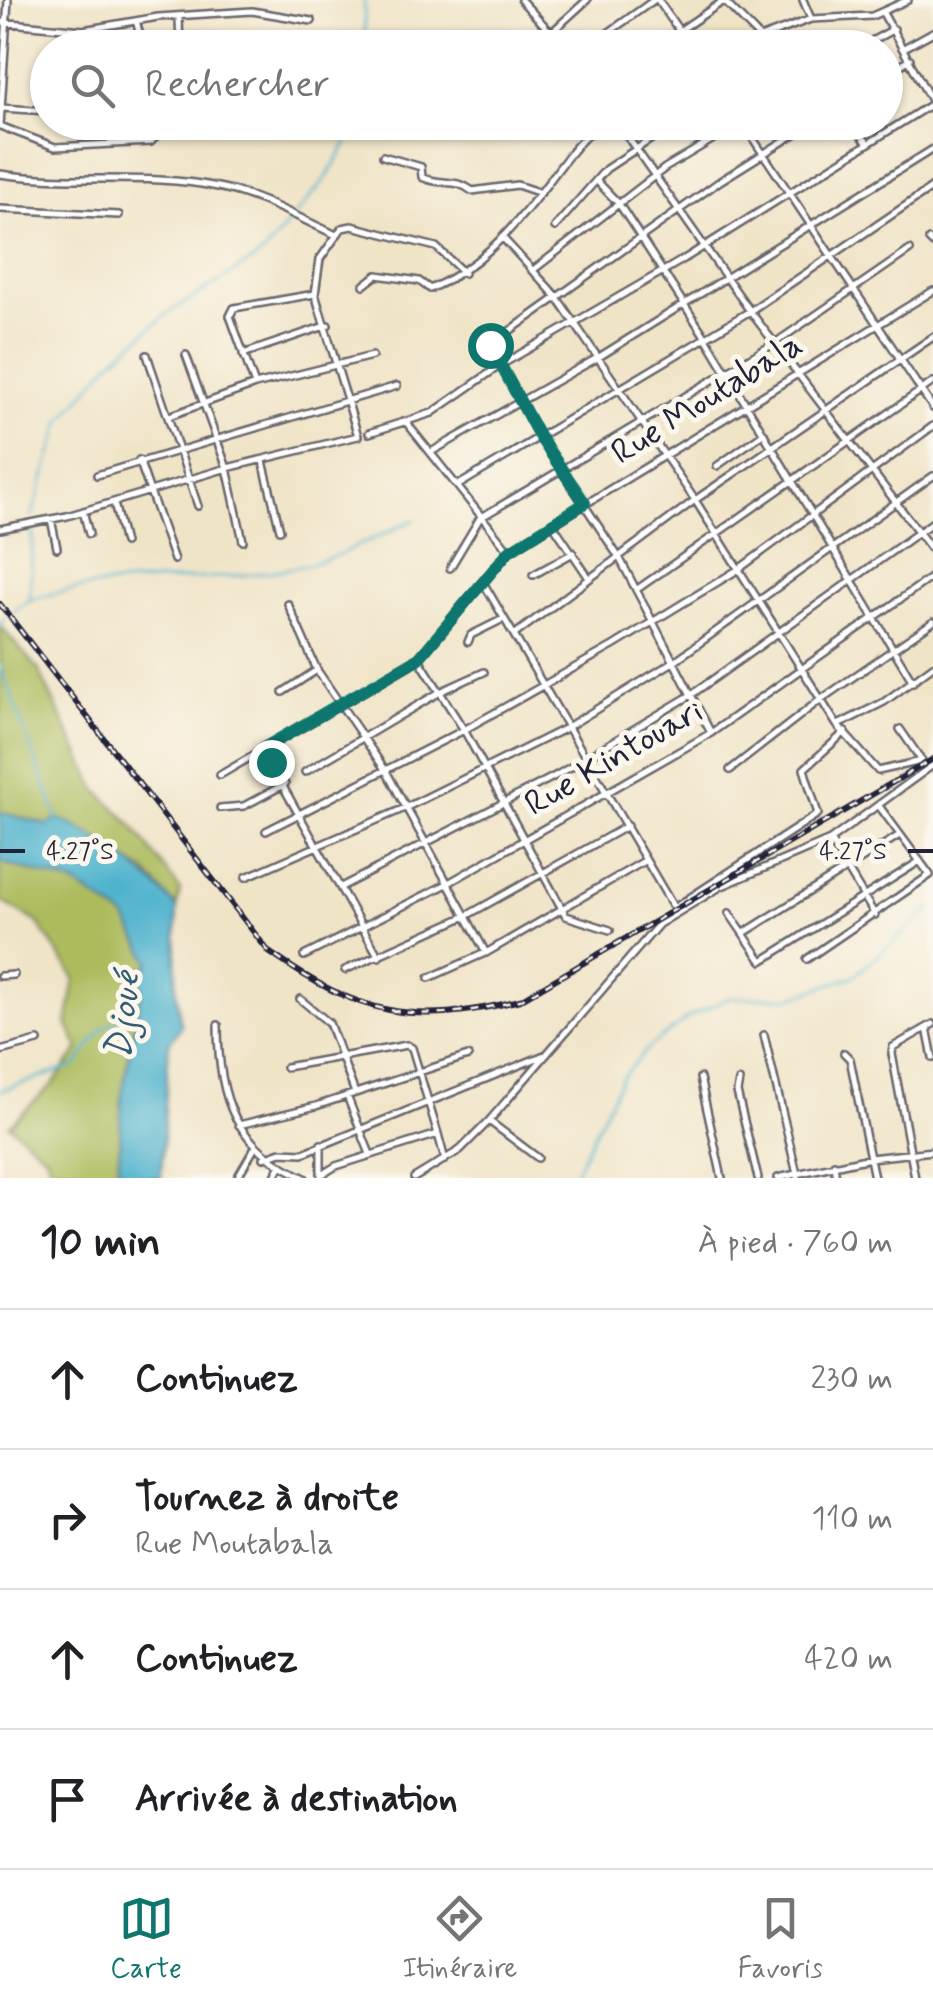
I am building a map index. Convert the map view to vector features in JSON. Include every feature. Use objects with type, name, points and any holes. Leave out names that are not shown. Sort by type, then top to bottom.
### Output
[{"type":"street","points":[[8,0],[3,23],[0,127],[30,138]]},
{"type":"street","points":[[522,0],[552,30]]},
{"type":"street","points":[[554,30],[586,0]]},
{"type":"street","points":[[613,30],[656,0],[677,30]]},
{"type":"street","points":[[679,30],[724,0],[753,30]]},
{"type":"street","points":[[803,0],[811,19]]},
{"type":"street","points":[[780,30],[811,19],[883,12],[908,0]]},
{"type":"street","points":[[530,8],[536,2]]},
{"type":"street","points":[[3,23],[84,30],[252,11],[312,21]]},
{"type":"street","points":[[883,12],[894,29]]},
{"type":"street","points":[[178,18],[179,30]]},
{"type":"street","points":[[137,24],[138,30]]},
{"type":"street","points":[[903,121],[933,104],[904,48],[933,32]]},
{"type":"street","points":[[903,64],[910,59]]},
{"type":"street","points":[[923,85],[933,79]]},
{"type":"street","points":[[2,108],[30,110]]},
{"type":"street","points":[[36,140],[55,147],[153,140]]},
{"type":"street","points":[[364,285],[377,275],[419,281],[430,289],[464,273],[541,193],[581,140]]},
{"type":"street","points":[[629,140],[750,312],[874,469],[933,551]]},
{"type":"street","points":[[555,228],[596,180],[647,140]]},
{"type":"street","points":[[532,271],[656,176],[713,140]]},
{"type":"street","points":[[755,140],[933,408]]},
{"type":"street","points":[[712,732],[620,558],[559,469],[490,345],[679,209],[787,140]]},
{"type":"street","points":[[368,433],[432,412],[501,365],[662,272],[870,140]]},
{"type":"street","points":[[431,452],[598,357],[933,149]]},
{"type":"street","points":[[382,156],[421,168],[422,177],[432,182],[460,183],[472,191],[517,184],[541,193]]},
{"type":"street","points":[[0,174],[55,182],[115,178],[220,187],[334,234]]},
{"type":"street","points":[[596,180],[619,204],[706,338],[912,682]]},
{"type":"street","points":[[456,486],[750,312],[932,189]]},
{"type":"street","points":[[0,209],[119,214]]},
{"type":"street","points":[[0,529],[82,512],[227,468],[358,436],[328,325],[314,294],[318,264],[334,234],[352,226],[431,246],[464,273]]},
{"type":"street","points":[[502,236],[556,296],[695,500],[820,700],[878,770],[922,761],[900,729]]},
{"type":"street","points":[[450,568],[480,518],[776,343],[910,250]]},
{"type":"street","name":"Rue Moutabala","points":[[419,658],[509,551],[933,291]]},
{"type":"street","points":[[256,385],[230,316],[234,308],[314,294]]},
{"type":"street","points":[[243,354],[328,325]]},
{"type":"street","points":[[514,635],[695,500],[933,337]]},
{"type":"street","points":[[146,355],[198,506]]},
{"type":"street","points":[[186,355],[227,468],[243,541]]},
{"type":"street","points":[[170,416],[256,385],[372,356]]},
{"type":"street","points":[[636,590],[933,382]]},
{"type":"street","points":[[98,475],[396,386]]},
{"type":"street","points":[[406,422],[509,551]]},
{"type":"street","points":[[266,831],[543,688],[653,622],[739,569],[933,426]]},
{"type":"street","points":[[717,466],[764,433]]},
{"type":"street","points":[[138,460],[174,560]]},
{"type":"street","points":[[264,461],[280,530]]},
{"type":"street","points":[[246,877],[405,808],[566,728],[673,662],[933,476]]},
{"type":"street","points":[[114,503],[124,543]]},
{"type":"street","points":[[82,512],[89,534]]},
{"type":"street","points":[[51,519],[57,548]]},
{"type":"street","points":[[343,886],[586,758],[691,696],[933,522]]},
{"type":"street","points":[[552,523],[589,578]]},
{"type":"street","points":[[534,575],[573,553]]},
{"type":"street","name":"Rue Kintouari","points":[[304,956],[446,885],[712,732],[933,576]]},
{"type":"street","points":[[484,583],[674,908],[818,814],[804,770],[845,732]]},
{"type":"street","points":[[288,604],[317,670],[386,771],[486,953]]},
{"type":"street","points":[[468,642],[472,635],[503,619]]},
{"type":"street","points":[[730,770],[820,700],[933,622]]},
{"type":"street","points":[[220,775],[338,702],[419,658],[485,766],[564,911],[569,918],[610,930]]},
{"type":"street","points":[[837,725],[933,666]]},
{"type":"street","points":[[283,692],[317,670]]},
{"type":"street","points":[[306,772],[440,692],[484,672]]},
{"type":"street","points":[[262,749],[343,886],[379,957]]},
{"type":"street","points":[[414,1178],[445,1160],[489,1120],[554,1050],[598,990],[659,924],[720,886],[830,840],[933,764]]},
{"type":"street","points":[[220,808],[244,806],[285,784]]},
{"type":"street","points":[[807,958],[930,875],[879,806]]},
{"type":"street","points":[[345,970],[466,916],[627,826]]},
{"type":"street","points":[[743,934],[898,836]]},
{"type":"street","points":[[830,840],[875,914]]},
{"type":"street","points":[[429,978],[564,911],[646,860]]},
{"type":"street","points":[[729,913],[762,961],[920,861]]},
{"type":"street","points":[[0,976],[14,976]]},
{"type":"street","points":[[300,999],[323,1014],[355,1092]]},
{"type":"street","points":[[218,1025],[220,1077],[239,1125],[264,1158],[305,1178]]},
{"type":"street","points":[[915,1178],[892,1047],[930,1026],[933,1052]]},
{"type":"street","points":[[764,1035],[798,1176]]},
{"type":"street","points":[[0,1051],[38,1041]]},
{"type":"street","points":[[286,1067],[407,1045],[432,1103],[445,1160]]},
{"type":"street","points":[[264,1158],[281,1152],[303,1152],[364,1130],[554,1050]]},
{"type":"street","points":[[844,1052],[850,1058],[874,1178]]},
{"type":"street","points":[[239,1125],[348,1096],[468,1056]]},
{"type":"street","points":[[700,1078],[722,1178]]},
{"type":"street","points":[[739,1081],[737,1092],[758,1178]]},
{"type":"street","points":[[348,1096],[364,1130],[370,1155]]},
{"type":"street","points":[[489,1120],[538,1158]]},
{"type":"street","points":[[321,1144],[321,1176],[370,1155],[438,1134]]},
{"type":"street","points":[[237,1178],[254,1149]]},
{"type":"street","points":[[778,1178],[834,1164],[933,1151]]},
{"type":"street","points":[[834,1164],[836,1178]]},
{"type":"street","points":[[274,1178],[280,1167]]},
{"type":"green space","points":[[0,626],[38,669],[97,790],[132,825],[180,889],[177,908],[144,870],[48,825],[0,812]]},
{"type":"green space","points":[[0,862],[75,884],[125,917],[150,962],[126,1069],[118,1178],[53,1178],[47,1157],[9,1125],[52,1085],[79,1049],[67,1024],[75,978],[37,922],[0,900]]},
{"type":"water","points":[[0,812],[47,825],[58,818],[92,836],[122,856],[177,908],[176,989],[181,1026],[169,1044],[161,1178],[118,1178],[122,1094],[142,987],[139,976],[150,962],[125,917],[75,884],[0,862]]},
{"type":"waterway","points":[[364,0],[365,30]]},
{"type":"waterway","points":[[32,516],[62,420],[109,364],[167,314],[263,254],[327,177],[349,140]]},
{"type":"waterway","points":[[30,600],[99,586],[237,576],[306,565],[414,520]]},
{"type":"waterway","points":[[14,611],[30,600],[33,527]]},
{"type":"waterway","points":[[0,626],[3,618]]},
{"type":"waterway","points":[[0,666],[58,819]]},
{"type":"waterway","points":[[572,1178],[622,1077],[649,1047],[689,1017],[729,998],[792,997],[854,976],[933,908]]},
{"type":"waterway","name":"Djoué","points":[[0,1091],[77,1065],[101,1030],[138,1007]]},
{"type":"railway","points":[[0,604],[269,952],[331,990],[388,1010],[448,1013],[520,1000],[933,759]]},
{"type":"route","points":[[271,762],[262,749],[419,658],[437,642],[509,551],[585,503],[539,436],[490,345]]}]
